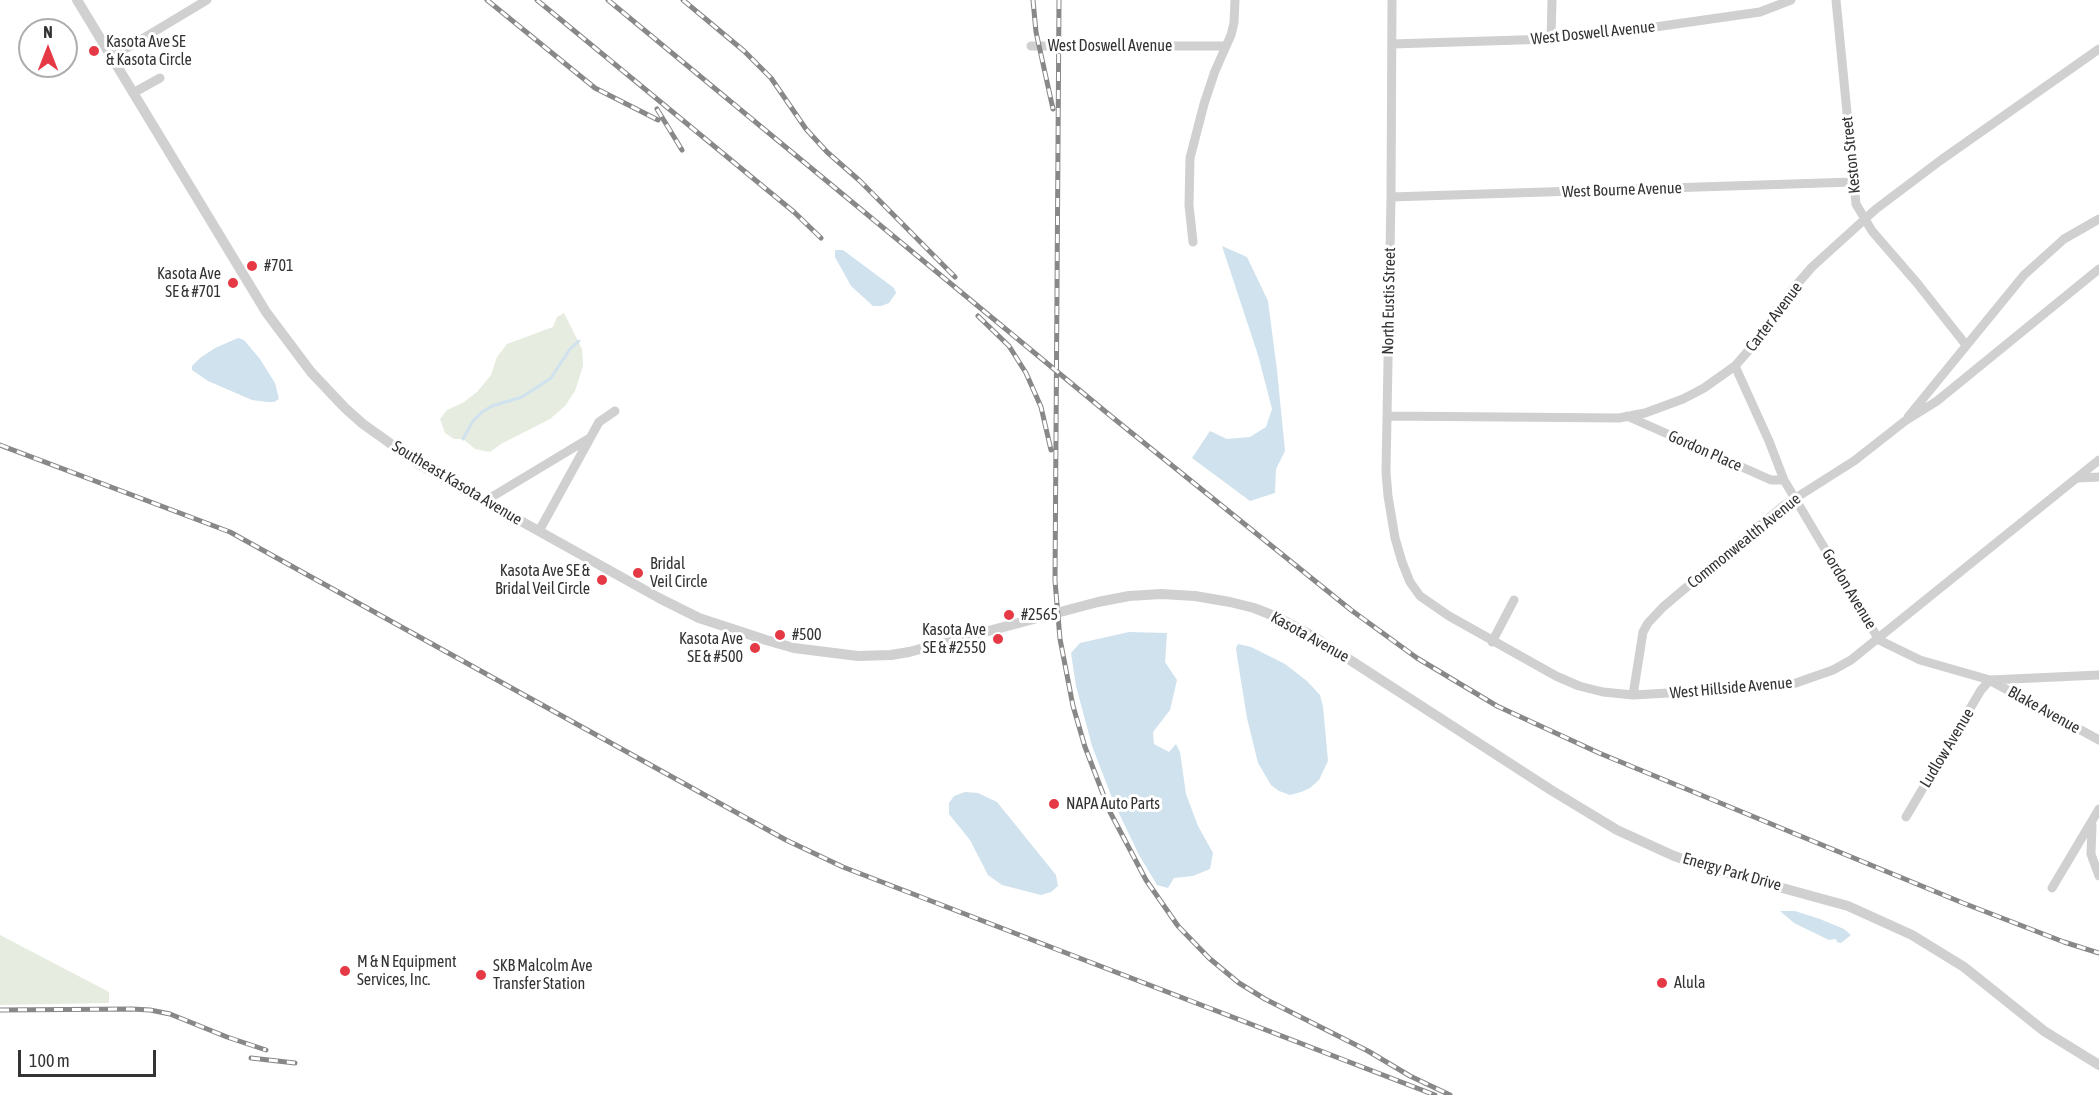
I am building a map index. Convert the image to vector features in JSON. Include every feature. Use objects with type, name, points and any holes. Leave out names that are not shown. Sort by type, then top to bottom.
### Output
[{"type":"street","name":"Southeast Kasota Avenue","points":[[77,0],[266,312],[310,372],[363,424],[422,466],[699,618],[766,640],[826,653]]},
{"type":"street","points":[[112,57],[207,0]]},
{"type":"street","points":[[1193,242],[1189,205],[1190,159],[1204,104],[1234,23],[1235,0]]},
{"type":"street","name":"North Eustis Street","points":[[1392,0],[1386,472],[1391,517],[1402,562],[1410,582],[1420,596]]},
{"type":"street","points":[[1551,39],[1552,0]]},
{"type":"street","name":"West Doswell Avenue","points":[[1392,44],[1551,39],[1606,34],[1760,12],[1791,0]]},
{"type":"street","name":"Keston Street","points":[[1836,0],[1857,204],[1865,220],[1966,345]]},
{"type":"street","name":"West Doswell Avenue","points":[[1031,46],[1225,46]]},
{"type":"street","name":"Carter Avenue","points":[[1387,416],[1627,417],[1655,410],[1683,399],[1704,388],[1735,366],[1763,334],[1792,290],[1831,248],[1938,162],[2099,49]]},
{"type":"street","points":[[133,93],[160,78]]},
{"type":"street","name":"West Bourne Avenue","points":[[1391,197],[1853,182]]},
{"type":"street","name":"Commonwealth Avenue","points":[[1905,421],[2024,275],[2064,239],[2099,219]]},
{"type":"street","name":"Commonwealth Avenue","points":[[1633,694],[1641,641],[1648,623],[1664,608],[1748,535],[1795,498],[1854,461],[1905,421],[1937,401],[2099,269]]},
{"type":"street","name":"Gordon Avenue","points":[[1735,366],[1784,480],[1879,640],[1920,660],[1990,680],[2099,675]]},
{"type":"street","points":[[539,531],[588,439],[599,422],[615,411]]},
{"type":"street","name":"Gordon Place","points":[[1627,417],[1771,480],[1784,480]]},
{"type":"street","points":[[485,501],[588,439]]},
{"type":"street","name":"West Hillside Avenue","points":[[1420,596],[1492,642],[1579,686],[1615,694],[1633,694],[1793,684],[1833,670],[1879,640],[2099,460]]},
{"type":"street","points":[[2078,478],[2099,477]]},
{"type":"street","name":"Kasota Avenue","points":[[826,653],[858,656],[900,653],[1098,602],[1129,596],[1161,594],[1195,596],[1230,602],[1277,617],[1303,630],[1368,670]]},
{"type":"street","points":[[1492,642],[1514,600]]},
{"type":"street","name":"Energy Park Drive","points":[[1368,670],[1617,831],[1674,856],[1706,867],[1820,896],[1912,935],[1964,967],[2044,1031],[2099,1065]]},
{"type":"street","name":"Blake Avenue","points":[[1990,680],[2099,740]]},
{"type":"street","name":"Ludlow Avenue","points":[[1906,817],[1981,690],[1990,680]]},
{"type":"street","points":[[2097,813],[2090,845],[2099,876]]},
{"type":"street","points":[[2052,888],[2097,813]]},
{"type":"shaded area","points":[[564,313],[582,349],[583,366],[575,391],[565,406],[550,419],[490,452],[475,449],[463,439],[454,439],[445,433],[440,419],[447,410],[464,402],[477,392],[491,375],[497,357],[507,344],[553,327],[557,317]]},
{"type":"shaded area","points":[[0,935],[109,992],[109,1003],[0,1005]]},
{"type":"water","points":[[1222,246],[1247,257],[1268,301],[1277,370],[1285,451],[1276,469],[1275,493],[1250,501],[1192,458],[1210,431],[1227,439],[1250,437],[1266,427],[1272,409],[1258,355]]},
{"type":"water","points":[[835,250],[843,250],[894,288],[896,293],[889,303],[873,306],[851,286],[835,257]]},
{"type":"water","points":[[238,338],[244,340],[260,359],[275,383],[279,399],[274,402],[252,400],[208,381],[192,370],[192,366],[200,358],[215,348]]},
{"type":"water","points":[[1129,632],[1167,633],[1165,662],[1177,680],[1170,710],[1153,732],[1154,744],[1169,752],[1176,744],[1180,752],[1186,794],[1198,826],[1213,853],[1210,869],[1193,876],[1174,878],[1168,888],[1157,885],[1139,855],[1114,803],[1092,746],[1076,686],[1071,653],[1080,643]]},
{"type":"water","points":[[1238,644],[1251,647],[1285,664],[1307,681],[1320,695],[1328,761],[1319,780],[1310,788],[1290,795],[1279,791],[1271,785],[1258,763],[1247,718],[1236,648]]},
{"type":"water","points":[[965,792],[978,793],[997,802],[1056,875],[1058,886],[1051,892],[1041,895],[1002,885],[988,875],[970,840],[949,814],[949,803],[954,796]]},
{"type":"water","points":[[1780,911],[1795,911],[1820,919],[1844,929],[1851,935],[1841,943],[1836,939],[1829,940],[1794,923]]},
{"type":"waterway","points":[[463,439],[473,421],[482,412],[492,406],[522,397],[551,378],[570,349],[579,341]]},
{"type":"railway","points":[[487,0],[595,88],[658,120]]},
{"type":"railway","points":[[537,0],[794,212],[821,238]]},
{"type":"railway","points":[[608,0],[1112,417],[1351,610],[1417,658],[1497,706],[1599,753],[1963,903],[2099,953]]},
{"type":"railway","points":[[683,0],[744,51],[771,78],[806,129],[827,152],[860,181],[955,277]]},
{"type":"railway","points":[[1033,0],[1036,32],[1053,109]]},
{"type":"railway","points":[[1059,0],[1055,581],[1060,639],[1073,706],[1085,747],[1110,812],[1146,880],[1178,926],[1209,958],[1239,983],[1265,999],[1450,1095]]},
{"type":"railway","points":[[657,109],[682,150]]},
{"type":"railway","points":[[978,316],[1009,346],[1026,373],[1041,407],[1051,450]]},
{"type":"railway","points":[[0,445],[230,532],[786,840],[843,867],[1435,1095]]},
{"type":"railway","points":[[0,1010],[150,1010],[170,1014],[266,1050]]},
{"type":"railway","points":[[251,1058],[295,1063]]},
{"type":"place","name":"Kasota Ave SE & Kasota Circle","points":[[94,51]]},
{"type":"place","name":"#701","points":[[252,266]]},
{"type":"place","name":"Kasota Ave SE & #701","points":[[233,283]]},
{"type":"place","name":"Bridal Veil Circle","points":[[638,573]]},
{"type":"place","name":"Kasota Ave SE & Bridal Veil Circle","points":[[602,580]]},
{"type":"place","name":"#2565","points":[[1009,615]]},
{"type":"place","name":"#500","points":[[780,635]]},
{"type":"place","name":"Kasota Ave SE & #2550","points":[[998,639]]},
{"type":"place","name":"Kasota Ave SE & #500","points":[[755,648]]},
{"type":"place","name":"NAPA Auto Parts","points":[[1054,804]]},
{"type":"place","name":"M & N Equipment Services, Inc.","points":[[345,971]]},
{"type":"place","name":"SKB Malcolm Ave Transfer Station","points":[[481,975]]},
{"type":"place","name":"Alula","points":[[1662,983]]}]
